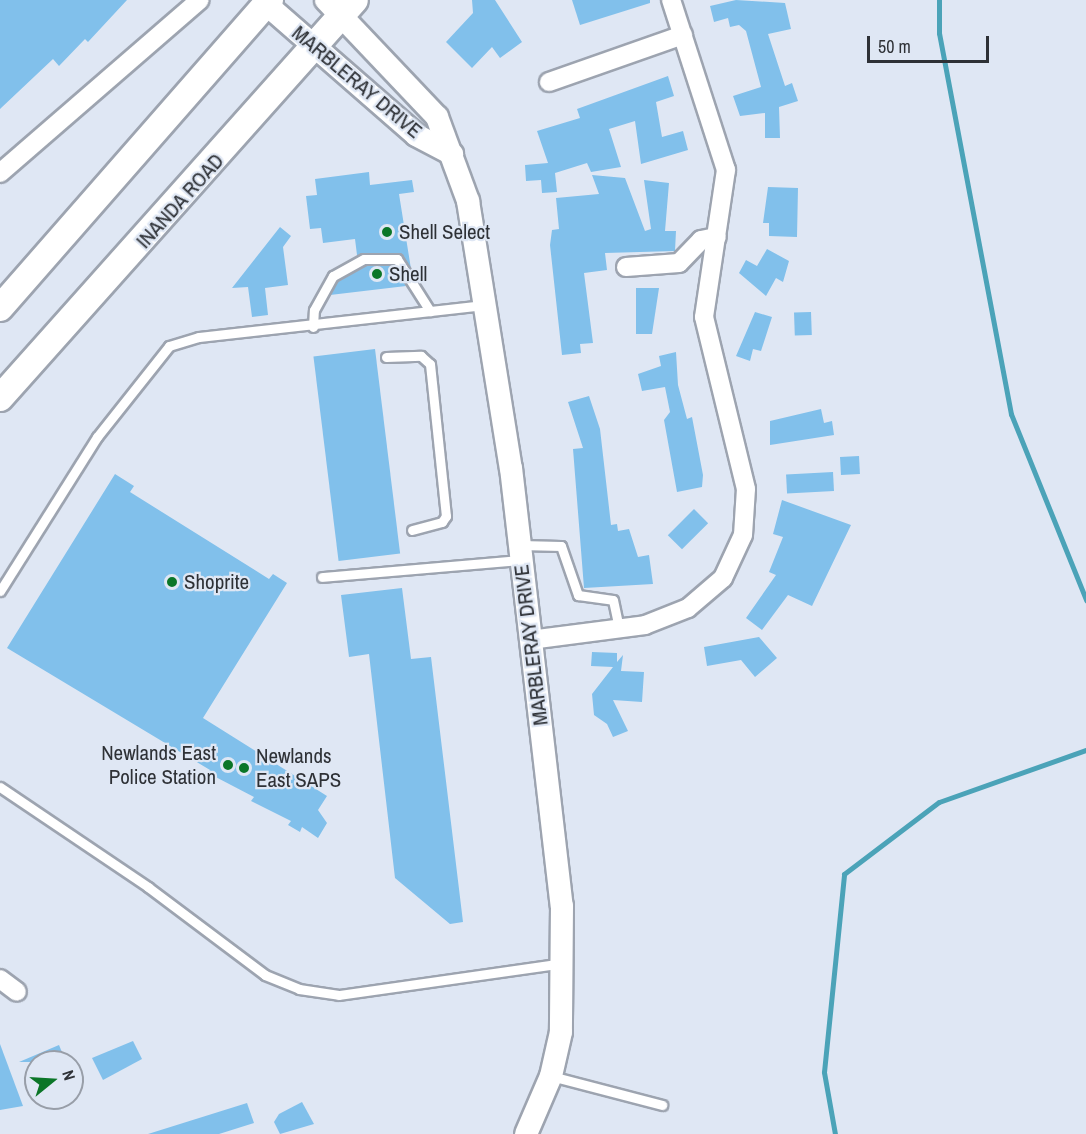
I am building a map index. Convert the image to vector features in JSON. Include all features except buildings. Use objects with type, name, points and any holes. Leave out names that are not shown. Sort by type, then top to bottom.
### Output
[{"type":"main road","points":[[0,308],[268,2]]},
{"type":"main road","name":"INANDA ROAD","points":[[0,398],[314,48],[341,5]]},
{"type":"street","points":[[0,172],[200,0]]},
{"type":"street","points":[[530,640],[619,629],[668,618],[703,598],[723,578],[743,535],[746,489],[705,325],[727,180],[724,158],[671,0]]},
{"type":"street","name":"MARBLERAY DRIVE","points":[[268,2],[314,48],[416,135],[452,154]]},
{"type":"street","name":"MARBLERAY DRIVE","points":[[341,5],[437,117],[468,201],[486,305],[520,553],[565,963],[561,1032],[551,1076],[526,1134]]},
{"type":"street","points":[[549,82],[683,34]]},
{"type":"street","points":[[626,267],[679,263],[700,240],[717,237]]},
{"type":"street","points":[[0,979],[9,994]]},
{"type":"lane","points":[[313,327],[314,310],[333,276],[364,259],[397,260],[430,311]]},
{"type":"lane","points":[[0,591],[97,437],[169,346],[199,337],[313,327],[486,305]]},
{"type":"lane","points":[[386,357],[421,356],[430,364],[446,516],[442,522],[412,530]]},
{"type":"lane","points":[[322,577],[561,546],[578,595],[613,600],[619,629]]},
{"type":"lane","points":[[0,787],[148,887],[265,975],[299,989],[339,995],[565,963]]},
{"type":"lane","points":[[551,1076],[662,1105]]},
{"type":"waterway","points":[[939,0],[939,33],[1011,414],[1086,600]]},
{"type":"waterway","points":[[835,1134],[824,1072],[844,874],[939,802],[1086,750]]},
{"type":"place","name":"Shell Select","points":[[387,232]]},
{"type":"place","name":"Shell","points":[[377,274]]},
{"type":"place","name":"Shoprite","points":[[172,582]]},
{"type":"place","name":"Newlands East Police Station","points":[[228,765]]},
{"type":"place","name":"Newlands East SAPS","points":[[244,768]]}]
